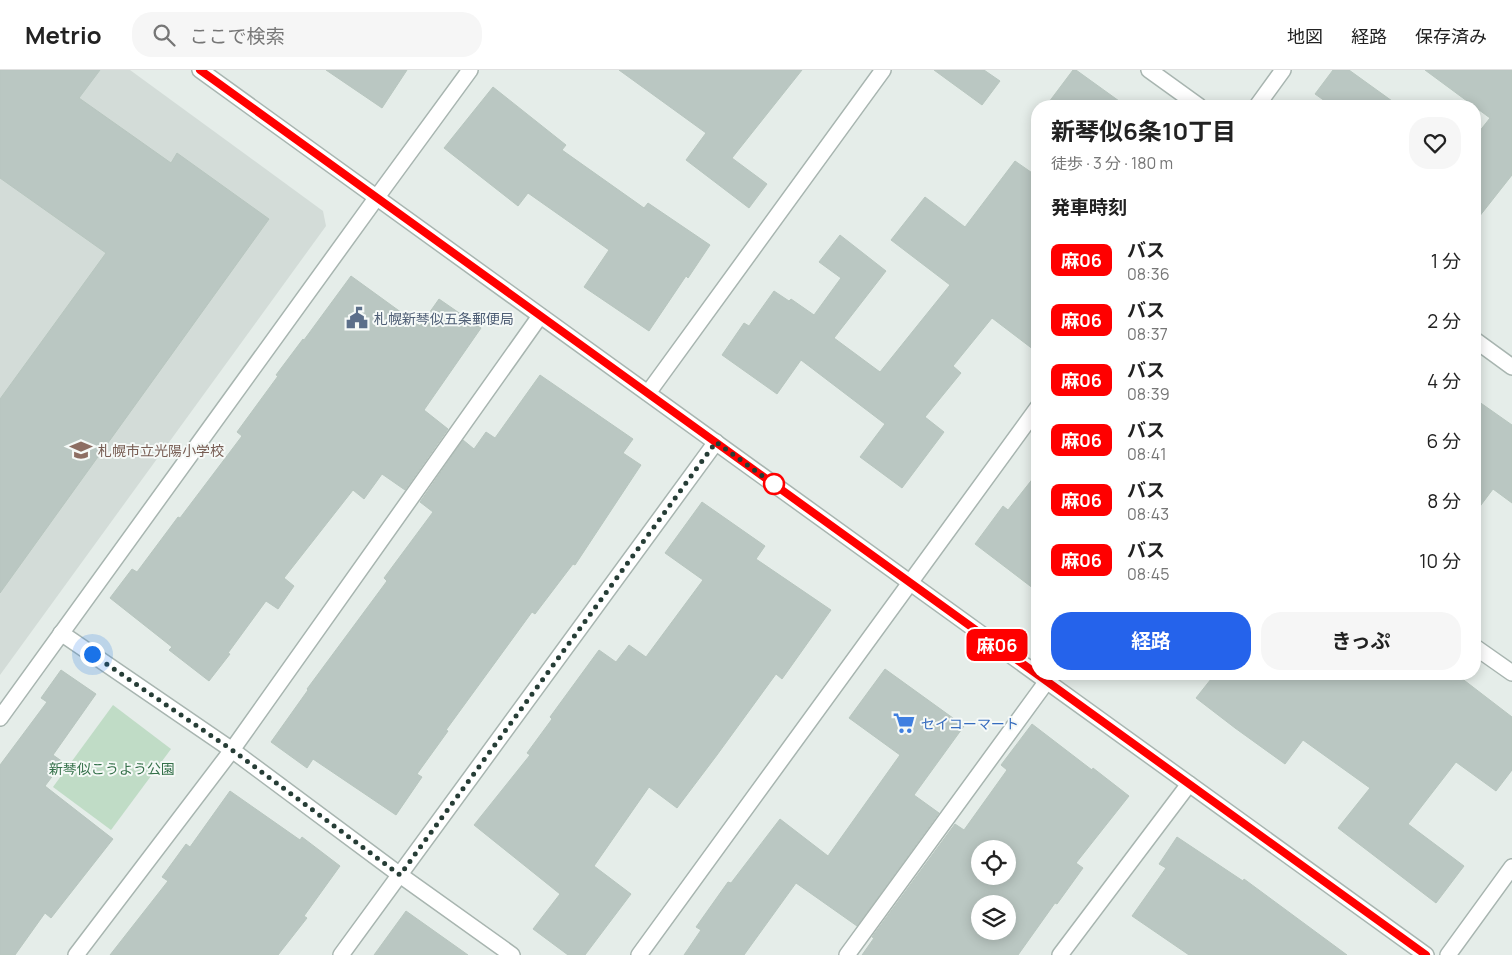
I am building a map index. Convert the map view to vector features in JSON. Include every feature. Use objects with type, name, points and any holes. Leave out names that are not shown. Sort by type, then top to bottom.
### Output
[{"type":"street","points":[[200,70],[1031,670]]},
{"type":"street","points":[[0,718],[376,197],[470,70]]},
{"type":"street","points":[[648,393],[883,70]]},
{"type":"street","points":[[1149,70],[1192,100]]},
{"type":"street","points":[[1262,100],[1284,70]]},
{"type":"street","points":[[76,955],[232,750],[540,316]]},
{"type":"street","points":[[1481,344],[1512,367]]},
{"type":"street","points":[[639,955],[1031,417]]},
{"type":"street","points":[[341,955],[716,442]]},
{"type":"street","points":[[61,632],[232,750],[400,875],[512,955]]},
{"type":"street","points":[[1481,651],[1512,673]]},
{"type":"street","points":[[847,955],[1046,681],[1426,955]]},
{"type":"street","points":[[1060,955],[1189,784]]},
{"type":"street","points":[[1448,955],[1512,867]]},
{"type":"shaded area","name":"札幌市立光陽小学校","points":[[0,70],[130,70],[323,211],[326,226],[0,675]]},
{"type":"green space","name":"新琴似こうよう公園","points":[[113,705],[171,749],[111,830],[53,787]]},
{"type":"building","points":[[0,70],[100,70],[79,98],[171,163],[177,153],[269,219],[0,593],[0,399],[106,253],[0,178]]},
{"type":"building","points":[[326,70],[407,70],[382,108]]},
{"type":"building","points":[[619,70],[802,70],[732,158],[767,184],[749,208],[686,160],[706,133]]},
{"type":"building","points":[[934,70],[984,70],[1000,81],[982,105]]},
{"type":"building","points":[[1073,70],[1076,70],[1118,100],[1050,100]]},
{"type":"building","points":[[1333,70],[1349,70],[1391,100],[1324,100],[1315,94]]},
{"type":"building","points":[[1425,70],[1512,70],[1512,175],[1481,214],[1481,129],[1490,118],[1481,111],[1481,100],[1466,100]]},
{"type":"building","points":[[493,87],[566,145],[562,150],[644,208],[648,203],[710,245],[688,278],[686,276],[649,331],[584,287],[609,250],[528,193],[518,206],[444,148]]},
{"type":"building","points":[[1015,161],[1031,172],[1031,348],[992,318],[953,366],[961,373],[925,417],[944,432],[902,488],[860,457],[885,424],[801,360],[777,394],[722,355],[744,323],[749,326],[774,291],[789,301],[791,299],[814,315],[841,278],[819,262],[840,235],[886,271],[834,338],[880,372],[950,285],[891,240],[925,197],[965,227]]},
{"type":"building","points":[[351,276],[420,326],[439,299],[481,328],[424,410],[448,429],[405,490],[382,474],[364,499],[353,490],[284,578],[294,586],[278,609],[266,601],[209,681],[169,650],[172,647],[110,598],[132,569],[137,572],[242,436],[237,432],[278,376],[276,375]]},
{"type":"building","points":[[540,375],[633,439],[623,453],[641,465],[575,565],[573,564],[535,614],[532,612],[446,730],[448,731],[417,774],[422,777],[396,815],[313,759],[307,768],[271,742],[307,689],[387,581],[384,578],[433,512],[420,502],[463,440],[474,449],[486,432],[495,438]]},
{"type":"building","points":[[1481,403],[1512,425],[1512,503],[1493,489],[1481,505]]},
{"type":"building","points":[[1031,481],[1031,587],[975,544],[1003,506],[1008,510]]},
{"type":"building","points":[[702,502],[765,546],[756,559],[831,610],[782,679],[776,674],[677,808],[649,787],[594,866],[631,894],[585,955],[568,955],[533,929],[560,894],[474,825],[530,755],[527,753],[552,719],[550,717],[599,650],[616,662],[629,645],[646,657],[703,580],[665,553]]},
{"type":"building","points":[[885,669],[964,726],[914,795],[939,813],[857,926],[796,883],[744,955],[684,955],[701,930],[696,927],[728,882],[731,883],[780,819],[828,856],[900,755],[849,718]]},
{"type":"building","points":[[61,670],[96,694],[53,755],[63,762],[45,786],[113,839],[51,918],[45,913],[15,955],[0,955],[0,765],[47,702],[41,698]]},
{"type":"building","points":[[1210,680],[1464,680],[1512,717],[1512,770],[1496,791],[1456,762],[1408,824],[1464,866],[1436,903],[1338,828],[1370,788],[1303,740],[1285,764],[1196,698]]},
{"type":"building","points":[[1032,724],[1129,796],[1076,863],[1083,868],[1018,955],[862,955],[874,938],[872,937],[955,824],[964,830],[1007,770],[1001,765]]},
{"type":"building","points":[[230,791],[300,840],[302,837],[340,866],[304,916],[307,918],[278,955],[110,955],[168,881],[162,877],[186,844],[190,847]]},
{"type":"building","points":[[1177,837],[1243,881],[1244,879],[1347,955],[1189,955],[1132,916],[1166,868],[1159,864]]},
{"type":"building","points":[[406,911],[468,955],[374,955]]},
{"type":"bus line","name":"麻06","points":[[200,70],[1031,670]]},
{"type":"bus line","name":"麻06","points":[[1045,680],[1426,955]]},
{"type":"place","name":"札幌新琴似五条郵便局","points":[[357,318]]},
{"type":"place","name":"札幌市立光陽小学校","points":[[81,450]]},
{"type":"place","name":"セイコーマート","points":[[904,723]]},
{"type":"route","points":[[92,654],[232,750],[400,875],[716,442],[779,488],[774,484]]}]
